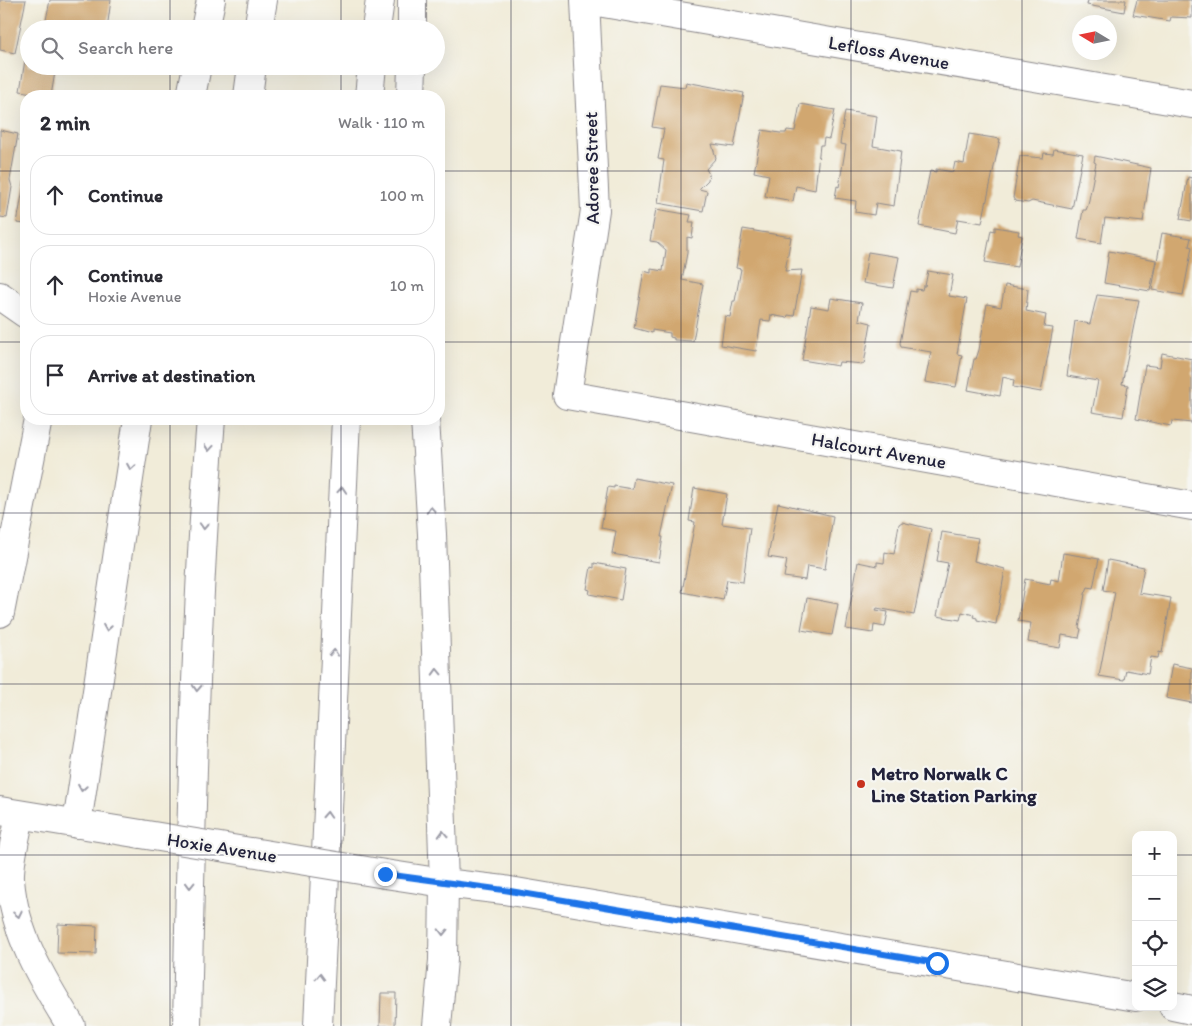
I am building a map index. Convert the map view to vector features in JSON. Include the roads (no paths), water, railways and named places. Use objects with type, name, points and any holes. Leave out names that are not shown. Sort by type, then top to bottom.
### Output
[{"type":"main road","points":[[207,20],[211,0]]},
{"type":"main road","points":[[260,20],[263,0]]},
{"type":"main road","points":[[377,20],[380,0]]},
{"type":"main road","points":[[412,0],[412,20]]},
{"type":"main road","name":"Lefloss Avenue","points":[[586,0],[1192,104]]},
{"type":"main road","name":"Adoree Street","points":[[567,395],[595,210],[586,0]]},
{"type":"main road","points":[[192,90],[195,75]]},
{"type":"main road","points":[[249,90],[251,75]]},
{"type":"main road","points":[[370,90],[371,75]]},
{"type":"main road","points":[[411,90],[412,75]]},
{"type":"main road","points":[[0,296],[20,310]]},
{"type":"main road","name":"Halcourt Avenue","points":[[567,395],[1192,506]]},
{"type":"main road","points":[[0,613],[37,425]]},
{"type":"main road","points":[[77,824],[137,425]]},
{"type":"main road","points":[[187,1026],[192,808],[206,486],[211,425]]},
{"type":"main road","points":[[318,1026],[346,425]]},
{"type":"main road","points":[[425,425],[432,534],[444,883],[440,1025]]},
{"type":"main road","points":[[10,813],[10,878],[21,930],[38,974],[71,1026]]},
{"type":"main road","name":"Hoxie Avenue","points":[[10,813],[385,874],[504,890],[1132,996]]},
{"type":"main road","points":[[1177,1007],[1192,1010]]},
{"type":"place","name":"Metro Norwalk C Line Station Parking","points":[[861,784]]}]
